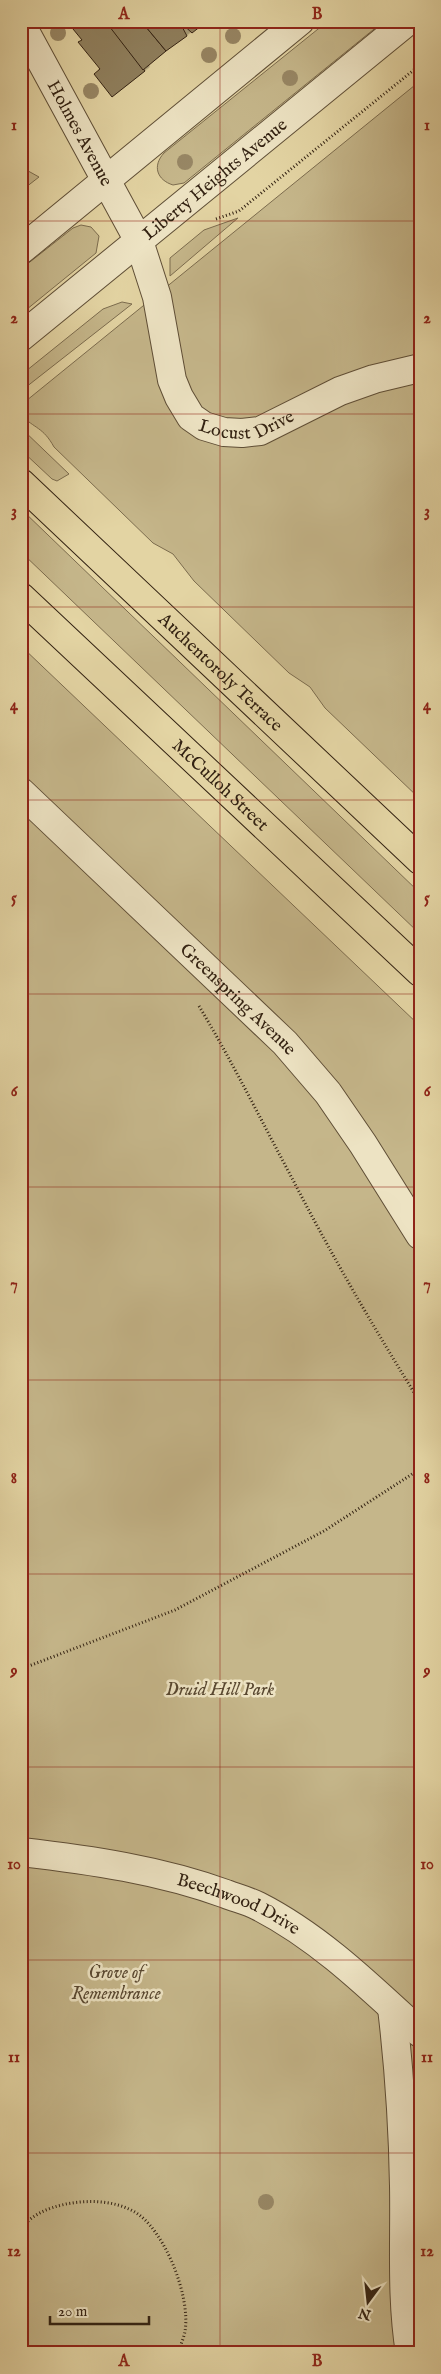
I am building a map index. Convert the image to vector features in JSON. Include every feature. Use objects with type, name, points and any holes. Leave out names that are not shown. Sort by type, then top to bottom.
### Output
[{"type":"main road","name":"Auchentoroly Terrace","points":[[21,483],[420,860]]},
{"type":"main road","name":"McCulloh Street","points":[[21,597],[420,972]]},
{"type":"street","points":[[21,250],[300,21]]},
{"type":"street","name":"Liberty Heights Avenue","points":[[21,337],[408,21]]},
{"type":"street","name":"Holmes Avenue","points":[[21,24],[83,142],[139,241]]},
{"type":"street","name":"Locust Drive","points":[[139,241],[157,297],[172,380],[190,417],[204,426],[224,432],[260,431],[340,391],[374,379],[420,368]]},
{"type":"street","name":"Greenspring Avenue","points":[[21,792],[285,1043],[328,1093],[363,1144],[420,1235]]},
{"type":"street","name":"Beechwood Drive","points":[[21,1852],[124,1866],[194,1882],[258,1906],[307,1938],[349,1969],[420,2033]]},
{"type":"street","points":[[392,2008],[402,2099],[404,2188],[403,2284],[410,2353]]},
{"type":"path","points":[[203,1000],[198,1005],[233,1064],[294,1182],[381,1339],[420,1402]]},
{"type":"path","points":[[21,1669],[175,1610],[324,1531],[420,1469]]},
{"type":"path","points":[[21,2229],[28,2220],[50,2207],[82,2201],[108,2202],[133,2211],[154,2228],[178,2279],[185,2308],[185,2331],[178,2353]]},
{"type":"green space","points":[[328,21],[384,21],[184,183],[173,185],[163,180],[157,168],[160,158],[164,153]]},
{"type":"green space","points":[[420,81],[420,799],[325,708],[310,687],[289,673],[194,581],[173,554],[153,543],[54,447],[42,432],[26,420],[21,415],[21,405]]},
{"type":"green space","points":[[21,167],[39,177],[21,191]]},
{"type":"green space","points":[[238,218],[170,276],[170,258],[204,230]]},
{"type":"green space","points":[[81,225],[91,227],[99,236],[96,253],[21,314],[21,269],[73,228]]},
{"type":"green space","points":[[122,302],[132,304],[21,391],[21,375],[103,309]]},
{"type":"green space","points":[[21,428],[69,474],[57,481],[52,479],[21,450],[21,443],[24,446],[29,442],[24,438],[21,440]]},
{"type":"green space","points":[[21,509],[420,893],[420,934],[21,552]]},
{"type":"green space","name":"Druid Hill Park","points":[[21,646],[420,1026],[420,2353],[21,2353]]},
{"type":"building","points":[[71,21],[106,21],[145,71],[112,97],[94,74],[100,69],[78,42],[82,40],[73,29],[75,27]]},
{"type":"building","points":[[141,21],[166,51],[143,70],[106,22]]},
{"type":"building","points":[[141,21],[179,21],[187,36],[166,51]]},
{"type":"building","points":[[179,21],[205,21],[206,22],[192,33]]},
{"type":"park label","name":"Grove of Remembrance","points":[[116,1982]]}]
